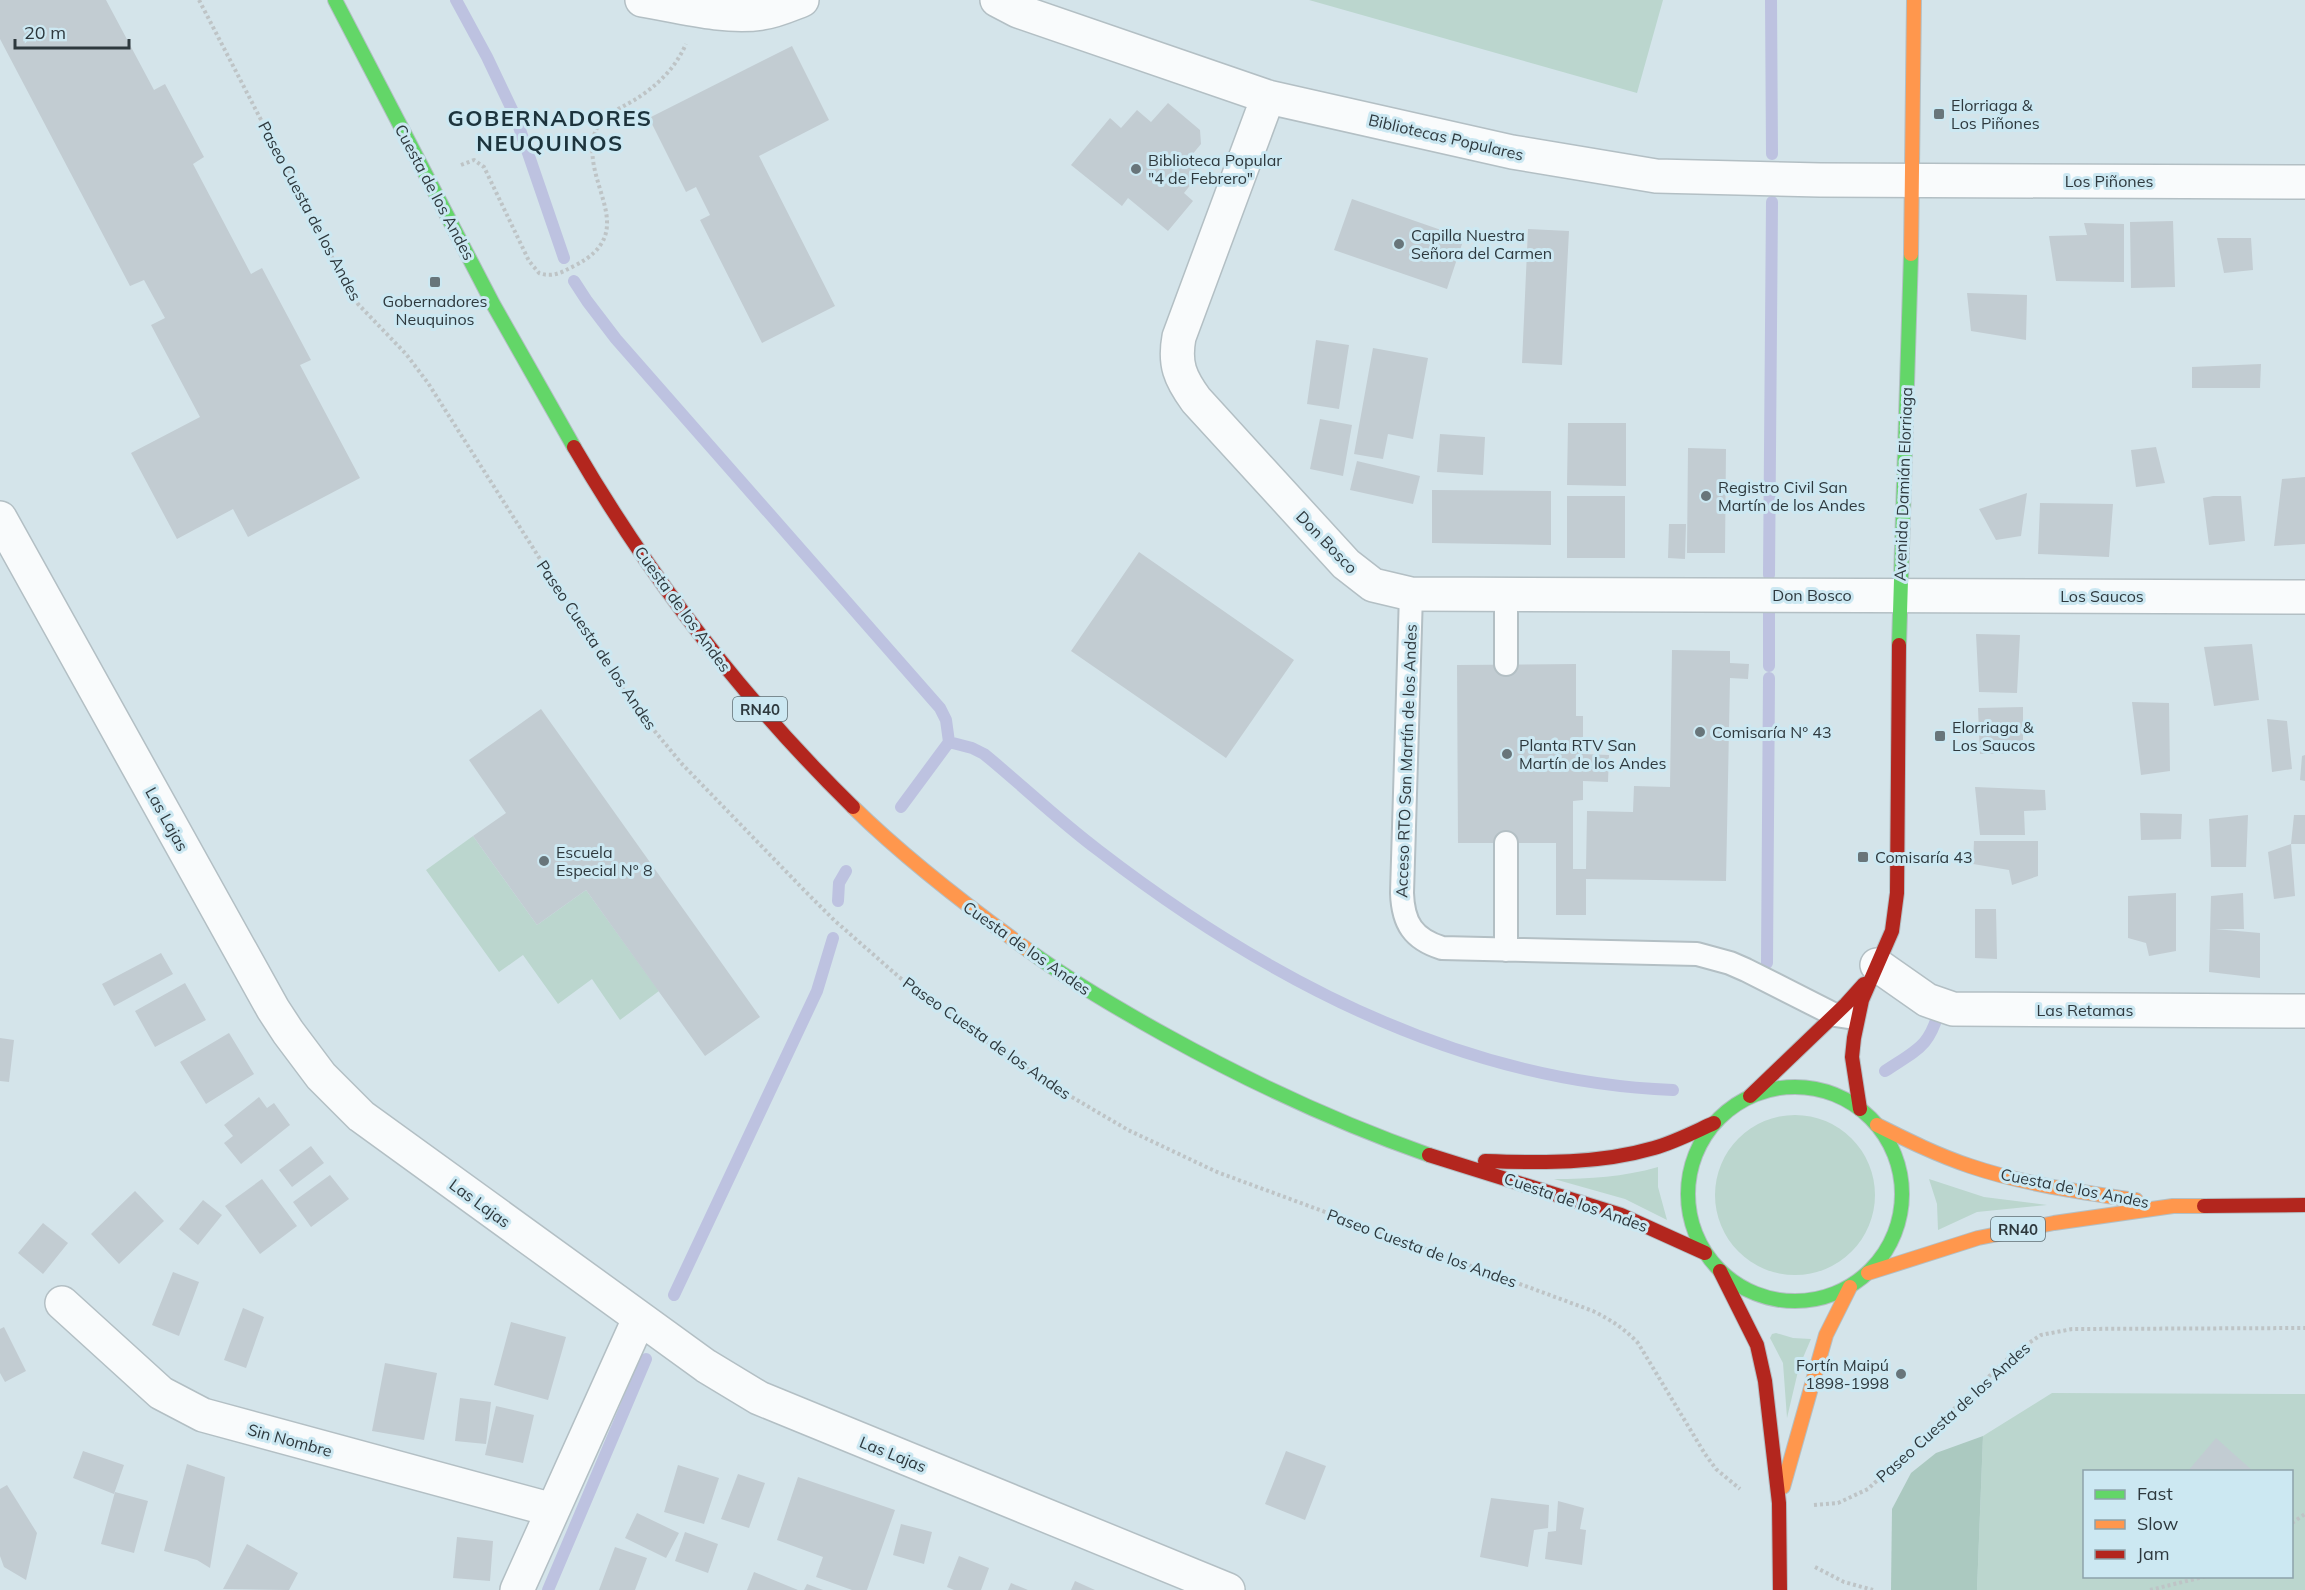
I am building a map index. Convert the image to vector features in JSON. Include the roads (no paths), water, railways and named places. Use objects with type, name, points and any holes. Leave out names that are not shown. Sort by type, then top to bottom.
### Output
[{"type":"main road","name":"Cuesta de los Andes","points":[[335,0],[555,414],[602,494],[649,565],[706,643],[761,711],[872,827],[936,883],[1004,936],[1113,1007],[1216,1064],[1311,1109],[1378,1137],[1621,1215],[1705,1253]]},
{"type":"main road","name":"Avenida Damián Elorriaga","points":[[1750,1096],[1846,1017],[1877,966],[1892,931],[1897,893],[1899,596],[1913,180],[1914,0]]},
{"type":"main road","name":"Avenida Damián Elorriaga","points":[[1860,1109],[1846,1017],[1857,992],[1877,966]]},
{"type":"main road","name":"RN40","points":[[1796,1087],[1819,1090],[1840,1097],[1860,1109],[1877,1125],[1890,1145],[1899,1166],[1902,1189],[1901,1212],[1894,1235],[1883,1255],[1868,1273],[1850,1287],[1828,1297],[1806,1301],[1782,1301],[1759,1296],[1738,1286],[1720,1271],[1705,1253],[1694,1233],[1688,1210],[1687,1186],[1691,1163],[1700,1142],[1714,1123],[1731,1108],[1750,1096],[1772,1088],[1796,1087]]},
{"type":"main road","name":"Cuesta de los Andes","points":[[1444,1159],[1552,1162],[1623,1156],[1655,1148],[1714,1123]]},
{"type":"main road","name":"Cuesta de los Andes","points":[[1877,1125],[1949,1158],[2004,1175],[2061,1188],[2173,1206]]},
{"type":"main road","name":"Cuesta de los Andes","points":[[1868,1273],[1968,1241],[2015,1230],[2173,1206],[2305,1205]]},
{"type":"main road","points":[[1720,1271],[1749,1326],[1761,1365],[1779,1503],[1780,1590]]},
{"type":"main road","points":[[1779,1503],[1824,1343],[1833,1318],[1850,1287]]},
{"type":"street","points":[[642,0],[741,14],[761,13],[783,8],[802,0]]},
{"type":"street","name":"Bibliotecas Populares","points":[[997,0],[1018,11],[1268,97],[1512,152],[1646,175],[1913,180]]},
{"type":"street","name":"Don Bosco","points":[[1268,97],[1179,337],[1175,354],[1185,385],[1196,400],[1346,564],[1373,585],[1411,594],[1899,596]]},
{"type":"street","name":"Los Piñones","points":[[1913,180],[2305,182]]},
{"type":"street","name":"Las Lajas","points":[[0,518],[263,991],[288,1032],[341,1099],[384,1134],[639,1318],[723,1377],[777,1407],[1228,1590]]},
{"type":"street","name":"Los Saucos","points":[[1899,596],[2305,597]]},
{"type":"street","name":"Las Retamas","points":[[1877,966],[1927,1000],[1953,1009],[2305,1011]]},
{"type":"street","name":"Sin Nombre","points":[[62,1303],[161,1393],[203,1415],[553,1510]]},
{"type":"street","points":[[517,1590],[639,1318]]},
{"type":"lane","points":[[1506,593],[1506,664]]},
{"type":"lane","name":"Acceso RTO San Martín de los Andes","points":[[1411,594],[1402,893],[1405,918],[1415,933],[1424,941],[1442,948],[1697,954],[1730,963],[1846,1017]]},
{"type":"lane","points":[[1506,843],[1506,950]]},
{"type":"waterway","points":[[456,0],[516,118],[564,258]]},
{"type":"waterway","points":[[1771,0],[1772,154]]},
{"type":"waterway","points":[[1769,575],[1772,202]]},
{"type":"waterway","points":[[574,281],[616,339],[940,708],[946,720],[949,742],[901,807]]},
{"type":"waterway","points":[[1769,613],[1769,666]]},
{"type":"waterway","points":[[1767,963],[1769,678]]},
{"type":"waterway","points":[[949,742],[984,754],[1069,827],[1162,897],[1228,940],[1297,980],[1368,1015],[1441,1044],[1517,1067],[1594,1083],[1673,1090]]},
{"type":"waterway","points":[[838,901],[839,883],[846,871]]},
{"type":"waterway","points":[[674,1295],[817,991],[833,938]]},
{"type":"waterway","points":[[1885,1071],[1921,1046],[1932,1031],[1940,1007]]},
{"type":"waterway","points":[[548,1590],[646,1359]]},
{"type":"place","name":"Elorriaga & Los Piñones","points":[[1939,114]]},
{"type":"place","name":"Biblioteca Popular \"4 de Febrero\"","points":[[1136,169]]},
{"type":"place","name":"Capilla Nuestra Señora del Carmen","points":[[1399,244]]},
{"type":"place","name":"Gobernadores Neuquinos","points":[[435,282]]},
{"type":"place","name":"Registro Civil San Martín de los Andes","points":[[1706,496]]},
{"type":"place","name":"Comisaría N° 43","points":[[1700,732]]},
{"type":"place","name":"Elorriaga & Los Saucos","points":[[1940,736]]},
{"type":"place","name":"Planta RTV San Martín de los Andes","points":[[1507,754]]},
{"type":"place","name":"Comisaría 43","points":[[1863,857]]},
{"type":"place","name":"Escuela Especial N° 8","points":[[544,861]]},
{"type":"place","name":"Fortín Maipú 1898-1998","points":[[1901,1374]]},
{"type":"district","name":"GOBERNADORES NEUQUINOS","points":[[550,130]]}]
